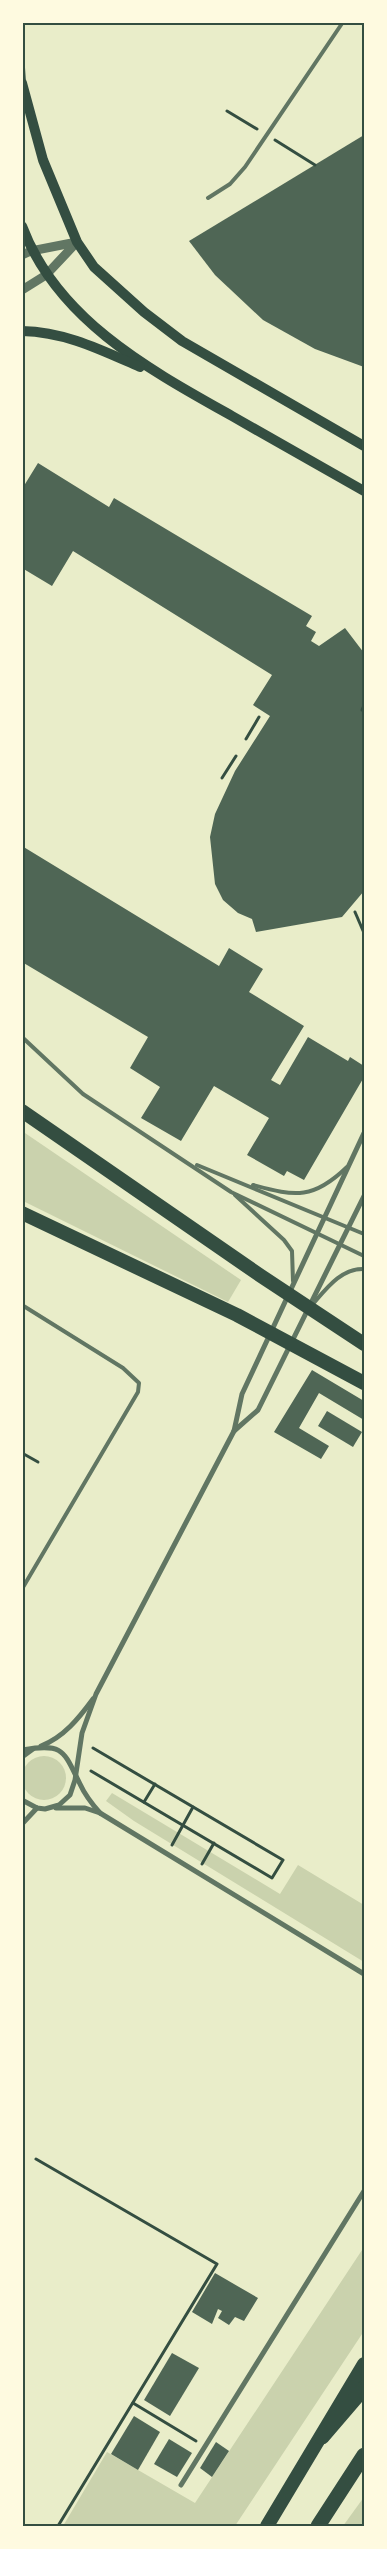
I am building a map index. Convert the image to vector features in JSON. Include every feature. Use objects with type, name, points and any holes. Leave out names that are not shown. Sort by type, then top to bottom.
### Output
[{"type":"highway","points":[[22,1111],[261,1276],[364,1344]]},
{"type":"highway","points":[[22,1213],[237,1315],[364,1383]]},
{"type":"highway","points":[[267,2526],[364,2364]]},
{"type":"highway","points":[[322,2437],[364,2388]]},
{"type":"highway","points":[[318,2526],[364,2455]]},
{"type":"main road","points":[[24,88],[43,160],[77,242],[94,268],[144,312],[182,341],[364,446]]},
{"type":"main road","points":[[22,226],[27,253],[77,310],[120,348],[160,375],[364,491]]},
{"type":"main road","points":[[22,331],[48,332],[80,341],[160,375]]},
{"type":"street","points":[[22,62],[24,88]]},
{"type":"street","points":[[27,253],[77,242]]},
{"type":"street","points":[[22,290],[46,275],[77,242]]},
{"type":"street","points":[[52,1808],[70,1795],[75,1780],[82,1733],[96,1694],[234,1431],[242,1394],[364,1133]]},
{"type":"street","points":[[234,1431],[258,1410],[364,1196]]},
{"type":"street","points":[[22,1757],[50,1742],[71,1726],[96,1694]]},
{"type":"street","points":[[22,1750],[53,1748],[61,1752],[71,1762],[83,1792],[100,1813]]},
{"type":"street","points":[[22,1800],[37,1808],[85,1808],[100,1813],[364,1974]]},
{"type":"street","points":[[22,1824],[37,1808]]},
{"type":"street","points":[[181,2485],[364,2191]]},
{"type":"lane","points":[[208,198],[230,184],[245,167],[343,22]]},
{"type":"lane","points":[[22,1038],[83,1094],[190,1163],[231,1192],[278,1234],[292,1251],[293,1288]]},
{"type":"lane","points":[[190,1163],[236,1180],[364,1234]]},
{"type":"lane","points":[[236,1180],[265,1188],[303,1192],[318,1190],[331,1182],[348,1165]]},
{"type":"lane","points":[[231,1192],[364,1256]]},
{"type":"lane","points":[[309,1309],[336,1278],[358,1269],[364,1269]]},
{"type":"lane","points":[[22,1305],[123,1368],[139,1383],[138,1392],[22,1589]]},
{"type":"path","points":[[362,710],[364,705]]},
{"type":"path","points":[[246,739],[259,717]]},
{"type":"path","points":[[222,778],[236,756]]},
{"type":"path","points":[[355,912],[364,933]]},
{"type":"path","points":[[22,1453],[38,1462]]},
{"type":"path","points":[[91,1771],[272,1878],[283,1860],[93,1748]]},
{"type":"path","points":[[144,1802],[155,1784]]},
{"type":"path","points":[[171,1846],[193,1807]]},
{"type":"path","points":[[202,1864],[214,1843]]},
{"type":"path","points":[[36,2159],[217,2264],[58,2526]]},
{"type":"path","points":[[133,2403],[205,2446]]},
{"type":"green space","points":[[22,1131],[241,1280],[228,1302],[23,1201]]},
{"type":"green space","points":[[40,1756],[48,1756],[60,1762],[66,1778],[60,1794],[48,1800],[40,1800],[28,1794],[22,1782],[22,1774],[28,1762]]},
{"type":"green space","points":[[112,1793],[280,1894],[298,1865],[364,1905],[364,1962],[134,1821],[106,1801]]},
{"type":"green space","points":[[364,2247],[364,2331],[235,2526],[63,2526],[107,2452],[195,2503]]},
{"type":"green space","points":[[364,2497],[364,2526],[343,2526]]},
{"type":"building","points":[[364,135],[364,367],[315,349],[263,320],[215,275],[189,241]]},
{"type":"building","points":[[38,463],[109,507],[114,498],[312,616],[306,626],[316,632],[311,641],[319,646],[345,628],[364,653],[364,891],[342,917],[256,932],[252,919],[238,913],[223,900],[215,884],[210,837],[215,814],[235,771],[270,716],[253,705],[272,675],[73,551],[52,586],[22,568],[22,489]]},
{"type":"building","points":[[22,846],[219,966],[229,948],[263,969],[249,992],[304,1026],[271,1080],[280,1085],[308,1037],[348,1061],[350,1057],[364,1066],[364,1077],[304,1180],[287,1171],[284,1176],[247,1155],[269,1118],[214,1086],[181,1141],[141,1118],[160,1087],[130,1068],[148,1037],[22,962]]},
{"type":"building","points":[[312,1370],[364,1401],[364,1420],[319,1393],[299,1428],[329,1446],[321,1459],[274,1432]]},
{"type":"building","points":[[327,1411],[362,1432],[353,1447],[318,1426]]},
{"type":"building","points":[[215,2273],[258,2298],[244,2321],[235,2317],[229,2325],[218,2318],[222,2311],[218,2309],[212,2324],[192,2312]]},
{"type":"building","points":[[172,2353],[199,2368],[170,2416],[144,2400]]},
{"type":"building","points":[[134,2416],[160,2432],[138,2470],[111,2454]]},
{"type":"building","points":[[169,2439],[192,2453],[177,2477],[154,2464]]},
{"type":"building","points":[[216,2442],[229,2451],[212,2477],[200,2468]]}]
